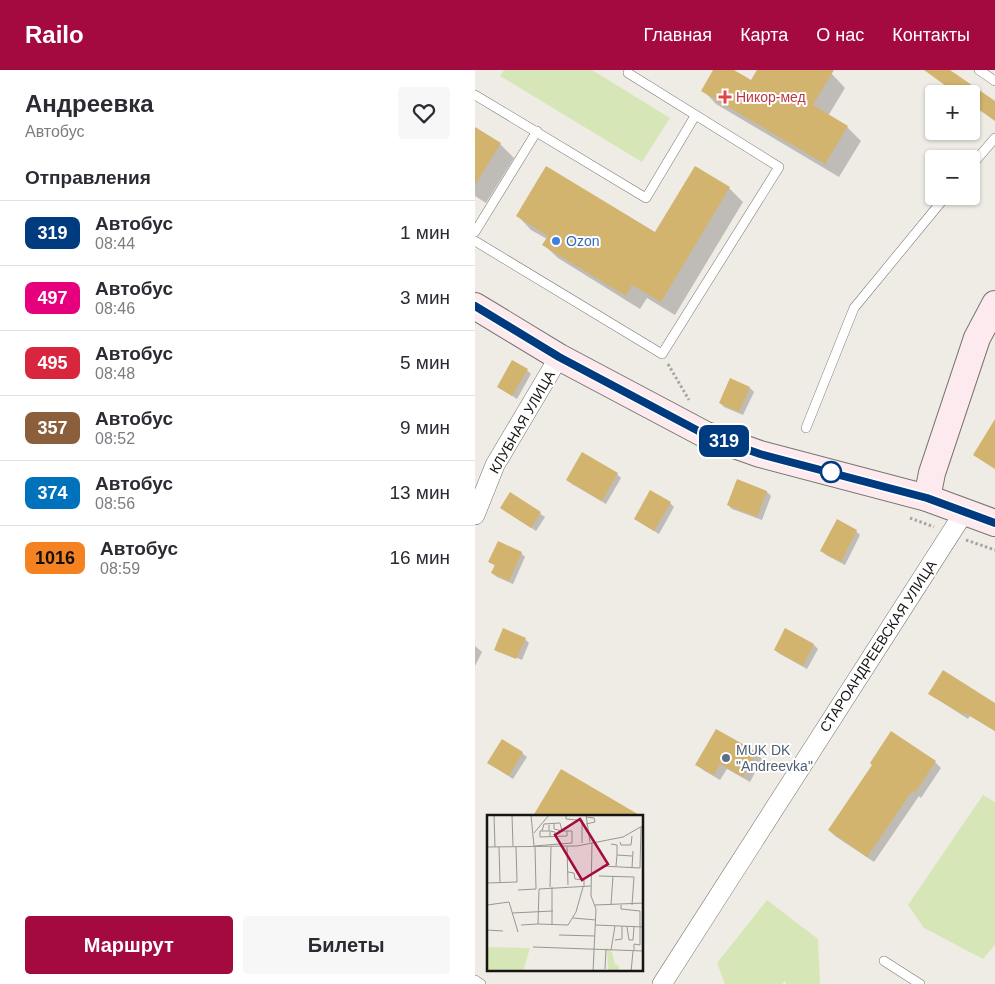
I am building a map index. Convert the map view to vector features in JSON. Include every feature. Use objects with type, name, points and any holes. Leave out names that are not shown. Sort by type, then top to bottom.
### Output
[{"type":"main road","points":[[927,498],[932,474],[977,338],[995,304]]},
{"type":"main road","points":[[475,306],[559,357],[706,435],[760,454],[927,498],[995,523]]},
{"type":"street","name":"КЛУБНАЯ УЛИЦА","points":[[475,515],[495,466],[559,357]]},
{"type":"street","name":"СТАРОАНДРЕЕВСКАЯ УЛИЦА","points":[[662,984],[965,511]]},
{"type":"lane","points":[[979,70],[995,81]]},
{"type":"lane","points":[[475,241],[662,354],[779,167],[695,116],[627,71]]},
{"type":"lane","points":[[475,95],[646,198],[695,116]]},
{"type":"lane","points":[[475,232],[537,131]]},
{"type":"lane","points":[[980,156],[995,138]]},
{"type":"lane","points":[[806,428],[854,308],[939,205]]},
{"type":"lane","points":[[884,961],[920,984]]},
{"type":"lane","points":[[475,980],[481,984]]},
{"type":"path","points":[[662,354],[690,402]]},
{"type":"path","points":[[950,534],[995,550]]},
{"type":"green space","points":[[504,70],[592,70],[670,118],[642,162],[500,76]]},
{"type":"green space","points":[[983,795],[995,802],[995,945],[983,959],[924,928],[908,905]]},
{"type":"green space","points":[[767,900],[818,939],[820,984],[786,984],[785,981],[782,984],[725,984],[717,963]]},
{"type":"building","points":[[713,70],[734,70],[751,80],[757,70],[834,70],[813,105],[848,126],[825,164],[701,91]]},
{"type":"building","points":[[924,70],[950,70],[972,85],[945,85]]},
{"type":"building","points":[[980,91],[995,101],[995,121],[980,110]]},
{"type":"building","points":[[475,127],[501,143],[475,185]]},
{"type":"building","points":[[546,166],[655,232],[695,166],[730,187],[661,302],[632,285],[626,296],[542,245],[548,236],[516,216]]},
{"type":"building","points":[[512,360],[528,369],[512,396],[497,387]]},
{"type":"building","points":[[730,378],[750,387],[739,412],[719,403]]},
{"type":"building","points":[[995,419],[995,469],[973,455]]},
{"type":"building","points":[[582,452],[618,473],[602,501],[566,480]]},
{"type":"building","points":[[737,479],[767,491],[757,517],[727,505]]},
{"type":"building","points":[[650,490],[671,502],[654,531],[634,519]]},
{"type":"building","points":[[510,492],[541,512],[531,528],[500,508]]},
{"type":"building","points":[[837,519],[857,530],[841,562],[820,551]]},
{"type":"building","points":[[498,541],[522,552],[509,581],[491,573],[495,565],[488,562]]},
{"type":"building","points":[[503,628],[526,638],[516,659],[494,650]]},
{"type":"building","points":[[785,628],[814,644],[803,666],[774,650]]},
{"type":"building","points":[[943,670],[995,703],[995,731],[928,694]]},
{"type":"building","name":"MUK DK \"Andreevka\"","points":[[716,729],[757,752],[743,777],[720,764],[714,775],[695,765]]},
{"type":"building","points":[[891,731],[936,761],[915,793],[912,791],[867,857],[828,830],[872,765],[870,763]]},
{"type":"building","points":[[502,739],[523,752],[509,776],[487,763]]},
{"type":"building","points":[[561,769],[639,815],[534,815]]},
{"type":"bus line","name":"319","points":[[475,306],[559,357],[655,410],[706,435],[760,454],[927,498],[995,523]]},
{"type":"place","name":"Никор-мед","points":[[725,97]]},
{"type":"place","name":"Ozon","points":[[556,241]]},
{"type":"place","name":"MUK DK \"Andreevka\"","points":[[726,758]]}]
